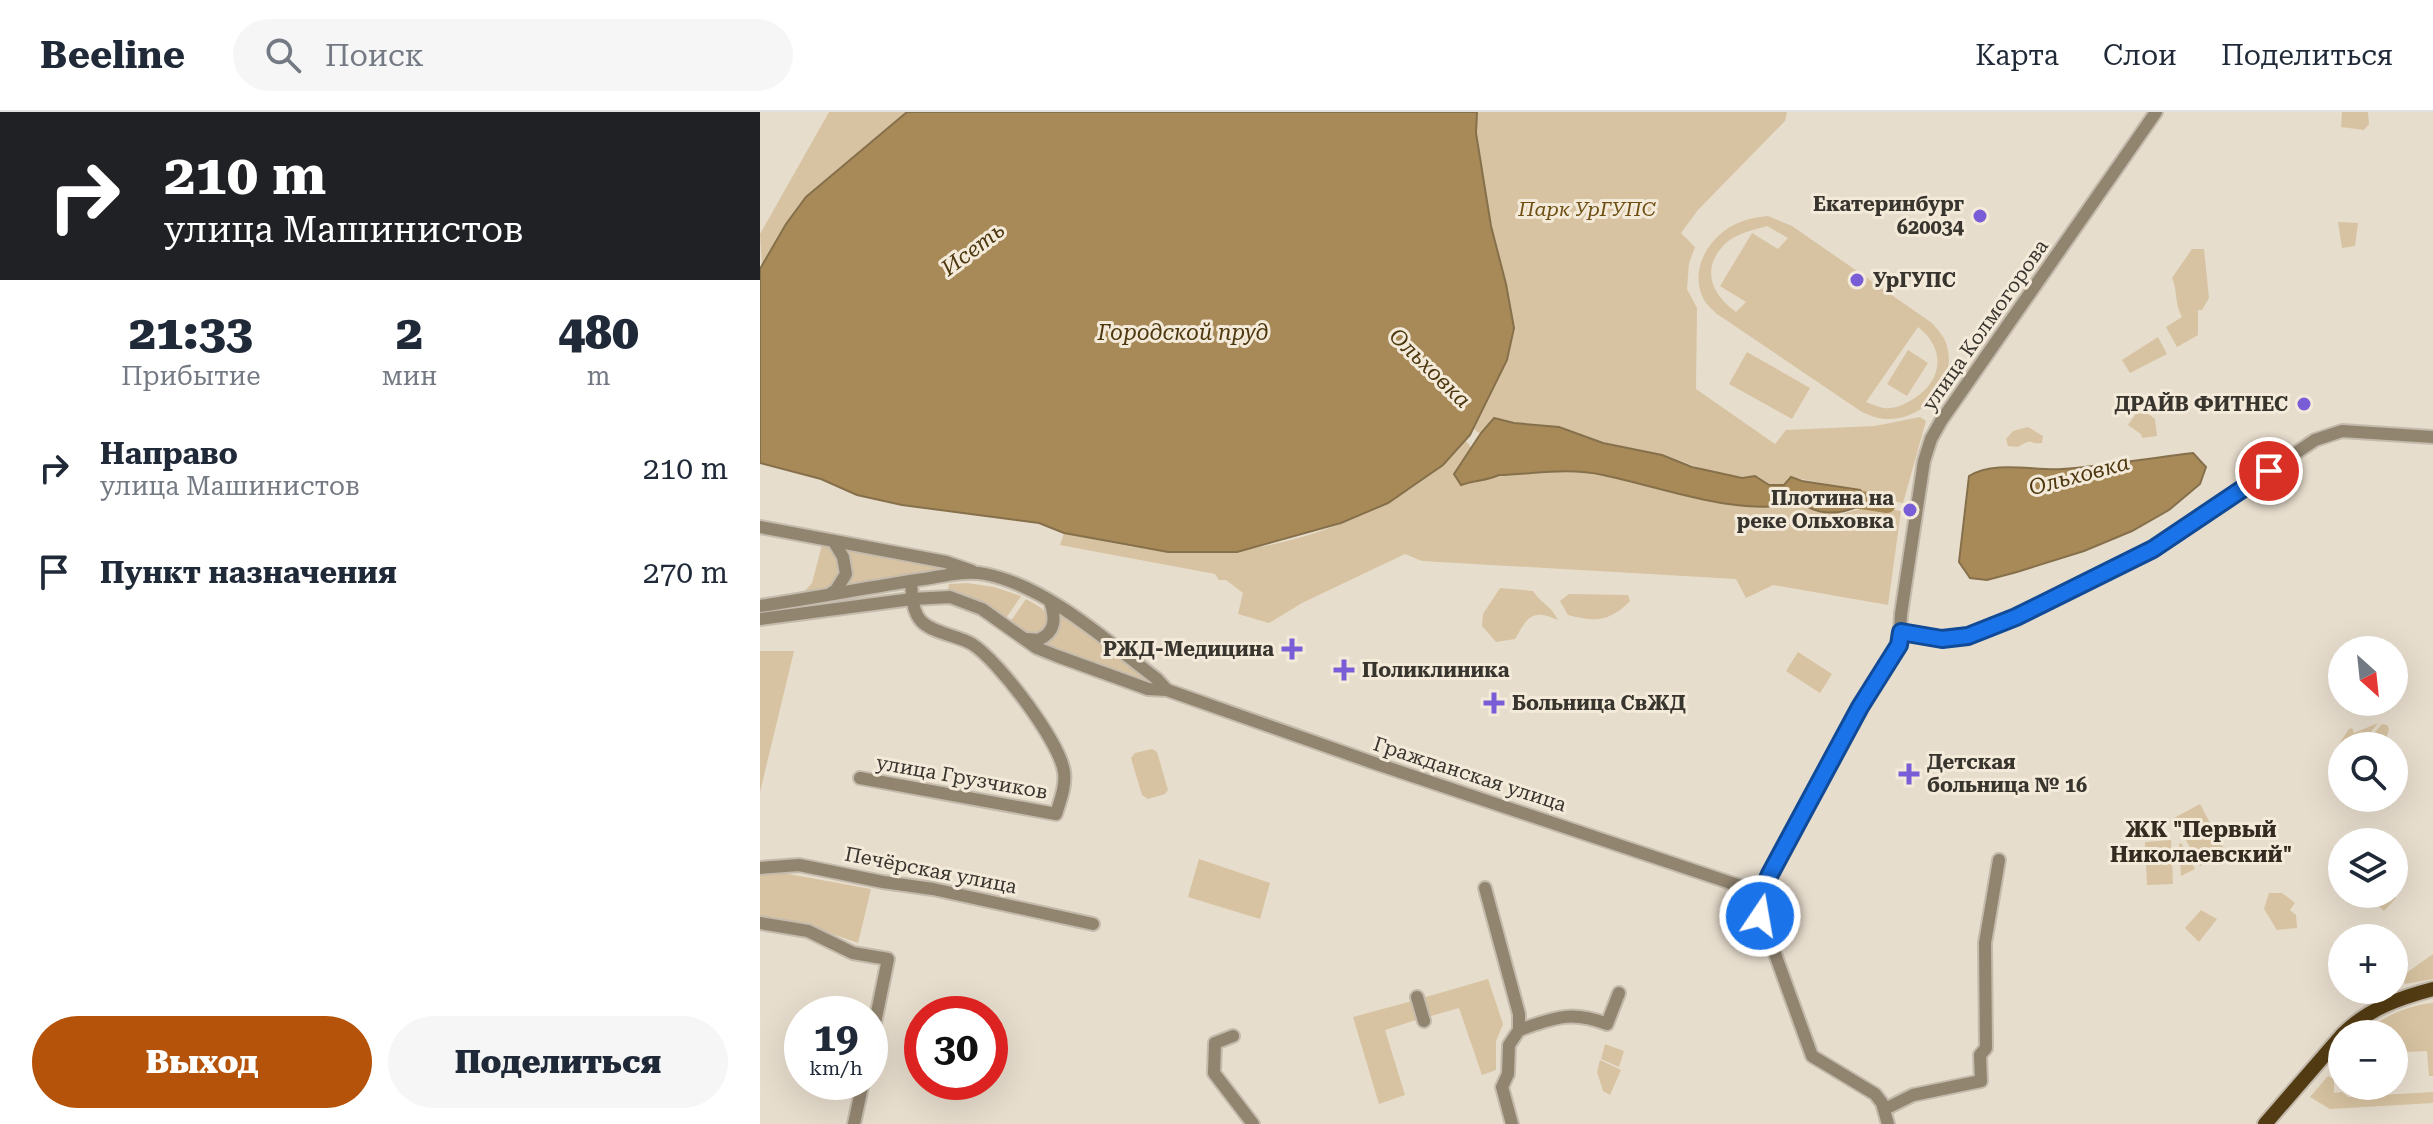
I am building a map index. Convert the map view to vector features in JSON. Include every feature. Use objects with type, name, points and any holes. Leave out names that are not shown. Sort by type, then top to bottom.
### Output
[{"type":"main road","points":[[2357,1020],[2399,998],[2433,989]]},
{"type":"main road","points":[[2265,1124],[2328,1050]]},
{"type":"street","name":"улица Колмогорова","points":[[1761,893],[1853,719],[1899,645],[1924,461],[1931,439],[1948,410],[2156,112]]},
{"type":"street","points":[[1901,632],[1942,639],[1968,636],[2016,617],[2153,549],[2328,434],[2342,431],[2433,437]]},
{"type":"street","points":[[760,527],[946,562],[975,572]]},
{"type":"street","points":[[826,597],[836,590],[846,574],[843,557],[834,542]]},
{"type":"street","name":"Гражданская улица","points":[[760,606],[975,572],[1010,582],[1050,601],[1157,679],[1167,690]]},
{"type":"street","points":[[911,581],[912,599]]},
{"type":"street","name":"Гражданская улица","points":[[760,619],[950,597],[982,609],[1057,656],[1148,689],[1167,690],[1761,893]]},
{"type":"street","name":"улица Грузчиков","points":[[860,778],[1056,814],[1064,771],[1040,724],[1015,687],[994,664],[972,644],[929,627],[920,620],[912,599]]},
{"type":"street","points":[[1024,638],[1038,640],[1052,631],[1055,622],[1050,601]]},
{"type":"street","points":[[1885,1109],[1913,1095],[1981,1081],[1980,1055],[1986,1048],[1985,943],[1999,860]]},
{"type":"street","name":"Печёрская улица","points":[[760,868],[799,865],[933,889],[1093,924]]},
{"type":"street","points":[[1485,888],[1519,1014],[1519,1030]]},
{"type":"street","points":[[1761,893],[1757,904],[1760,916],[1812,1056],[1875,1094],[1885,1109],[1888,1124]]},
{"type":"street","points":[[760,923],[808,931],[853,953],[888,959],[880,996]]},
{"type":"street","points":[[1512,1124],[1502,1087],[1508,1074],[1509,1045],[1514,1033],[1554,1018],[1584,1015],[1607,1024],[1619,993]]},
{"type":"street","points":[[1417,997],[1424,1021]]},
{"type":"street","points":[[1233,1036],[1215,1043],[1214,1073],[1253,1124]]},
{"type":"street","points":[[854,1124],[859,1100]]},
{"type":"green space","points":[[829,112],[907,112],[874,142],[762,268],[760,234]]},
{"type":"green space","name":"Парк УрГУПС","points":[[1477,112],[1787,112],[1785,121],[1698,210],[1681,233],[1695,247],[1689,263],[1687,289],[1697,308],[1696,389],[1775,444],[1786,430],[1875,426],[1920,417],[1926,421],[1903,503],[1872,498],[1860,490],[1791,477],[1784,485],[1769,485],[1755,476],[1730,476],[1658,454],[1494,418],[1481,433],[1477,432],[1472,426],[1507,360],[1514,328],[1491,226],[1476,133]]},
{"type":"green space","points":[[2342,112],[2368,112],[2369,124],[2364,130],[2341,127]]},
{"type":"green space","points":[[1768,216],[1792,226],[1938,330],[1946,343],[1948,371],[1936,396],[1926,406],[1900,418],[1883,419],[1862,412],[1717,314],[1707,304],[1699,276],[1706,252],[1721,233],[1732,226]],"holes":[[[1767,226],[1788,238],[1778,249],[1752,233],[1720,286],[1746,302],[1736,312],[1715,289],[1711,271],[1713,262],[1730,240]],[[1918,327],[1928,336],[1937,357],[1934,377],[1928,386],[1919,395],[1896,407],[1884,408],[1866,402]]]},
{"type":"green space","points":[[2338,222],[2358,223],[2355,246],[2342,248]]},
{"type":"green space","points":[[2192,249],[2204,249],[2209,298],[2202,310],[2198,310],[2198,335],[2177,347],[2166,327],[2182,317],[2172,278]]},
{"type":"green space","points":[[2158,337],[2167,354],[2130,373],[2122,360]]},
{"type":"green space","points":[[1908,350],[1928,363],[1907,396],[1887,384]]},
{"type":"green space","points":[[1747,352],[1810,388],[1792,419],[1729,384]]},
{"type":"green space","points":[[2140,408],[2155,419],[2157,436],[2142,438],[2128,425]]},
{"type":"green space","points":[[2028,427],[2043,436],[2042,443],[2008,446],[2006,439],[2013,431]]},
{"type":"green space","points":[[1464,439],[1472,448],[1454,474],[1462,485],[1499,475],[1562,470],[1601,474],[1720,503],[1785,506],[1801,503],[1842,514],[1870,506],[1901,511],[1888,605],[1773,585],[1746,598],[1736,579],[1422,561],[1405,554],[1302,603],[1269,623],[1238,614],[1243,593],[1226,580],[1219,580],[1215,574],[1060,545],[1064,533],[1180,553],[1228,551],[1293,540],[1326,530],[1388,502],[1440,467]]},
{"type":"green space","points":[[822,545],[829,546],[833,552],[838,571],[834,583],[822,591],[802,594],[812,583]]},
{"type":"green space","points":[[843,546],[942,569],[844,587]]},
{"type":"green space","points":[[949,584],[994,587],[1021,596],[1006,618],[971,597],[948,590]]},
{"type":"green space","points":[[1500,588],[1533,591],[1558,620],[1536,615],[1527,620],[1515,639],[1496,642],[1482,626],[1483,614]]},
{"type":"green space","points":[[1569,594],[1628,595],[1630,601],[1608,617],[1586,619],[1568,615],[1560,601]]},
{"type":"green space","points":[[1026,599],[1042,608],[1049,619],[1050,624],[1041,635],[1033,635],[1010,622]]},
{"type":"green space","points":[[1059,614],[1161,687],[1042,643],[1056,632]]},
{"type":"green space","points":[[760,651],[794,651],[760,792]]},
{"type":"green space","points":[[1798,652],[1832,674],[1820,693],[1786,671]]},
{"type":"green space","points":[[2378,723],[2371,732],[2356,732]]},
{"type":"green space","points":[[2382,724],[2389,729],[2388,732],[2375,732]]},
{"type":"green space","points":[[1152,749],[1157,752],[1168,790],[1165,794],[1148,799],[1142,795],[1131,758],[1135,753]]},
{"type":"green space","points":[[2200,804],[2226,853],[2200,866],[2174,818]]},
{"type":"green space","points":[[2171,840],[2173,884],[2147,885],[2145,842]]},
{"type":"green space","points":[[2179,844],[2195,869],[2181,876]]},
{"type":"green space","points":[[1199,859],[1270,883],[1260,919],[1188,897]]},
{"type":"green space","points":[[760,869],[871,889],[858,943],[804,924],[760,917]]},
{"type":"green space","points":[[2269,893],[2282,893],[2295,903],[2290,910],[2296,915],[2297,928],[2277,930],[2264,909]]},
{"type":"green space","points":[[2201,910],[2217,919],[2199,942],[2185,928]]},
{"type":"green space","points":[[2433,954],[2433,979],[2408,983],[2408,972]]},
{"type":"green space","points":[[1488,979],[1503,1024],[1496,1041],[1496,1070],[1482,1075],[1459,1008],[1424,1018],[1419,999]]},
{"type":"green space","points":[[1416,1000],[1422,1018],[1385,1030],[1405,1095],[1379,1104],[1353,1017]]},
{"type":"green space","points":[[2433,1003],[2433,1076],[2429,1076],[2427,1051],[2408,1052],[2408,1020],[2383,1020]]},
{"type":"green space","points":[[1605,1044],[1624,1051],[1619,1067],[1601,1059]]},
{"type":"green space","points":[[1600,1060],[1621,1070],[1610,1095],[1603,1091],[1597,1072]]},
{"type":"green space","points":[[2328,1076],[2328,1100],[2408,1100],[2408,1093],[2433,1092],[2433,1103],[2330,1109],[2310,1097]]},
{"type":"water","name":"Городской пруд","points":[[907,112],[1477,112],[1476,133],[1491,226],[1514,328],[1507,360],[1470,435],[1443,465],[1388,503],[1341,523],[1237,552],[1168,552],[1064,533],[1039,523],[902,505],[857,495],[821,479],[760,463],[760,269],[806,197]]},
{"type":"water","points":[[1494,418],[1559,427],[1603,443],[1662,455],[1692,467],[1742,478],[1755,476],[1769,485],[1784,485],[1791,477],[1860,490],[1870,501],[1853,509],[1827,513],[1801,503],[1776,506],[1726,504],[1577,471],[1499,475],[1461,485],[1454,474]]},
{"type":"water","points":[[2193,453],[2206,467],[2200,484],[2169,510],[2132,531],[2084,551],[1987,580],[1970,578],[1959,562],[1969,476],[1979,471],[2002,467],[2078,468]]},
{"type":"waterway","name":"Ольховка","points":[[1847,498],[1887,504]]},
{"type":"place","name":"Екатеринбург 620034","points":[[1980,216]]},
{"type":"place","name":"УрГУПС","points":[[1857,280]]},
{"type":"place","name":"ДРАЙВ ФИТНЕС","points":[[2304,404]]},
{"type":"place","name":"Плотина на реке Ольховка","points":[[1910,510]]},
{"type":"place","name":"РЖД-Медицина","points":[[1292,649]]},
{"type":"place","name":"Поликлиника","points":[[1344,670]]},
{"type":"place","name":"Больница СвЖД","points":[[1494,703]]},
{"type":"place","name":"Детская больница № 16","points":[[1909,774]]},
{"type":"district","name":"ЖК \"Первый Николаевский\"","points":[[2201,842]]},
{"type":"route","points":[[1760,916],[1757,904],[1770,874],[1860,707],[1899,645],[1901,632],[1942,639],[1968,636],[2016,617],[2153,549],[2269,471]]},
{"type":"water label","name":"Исеть","points":[[973,249]]}]
